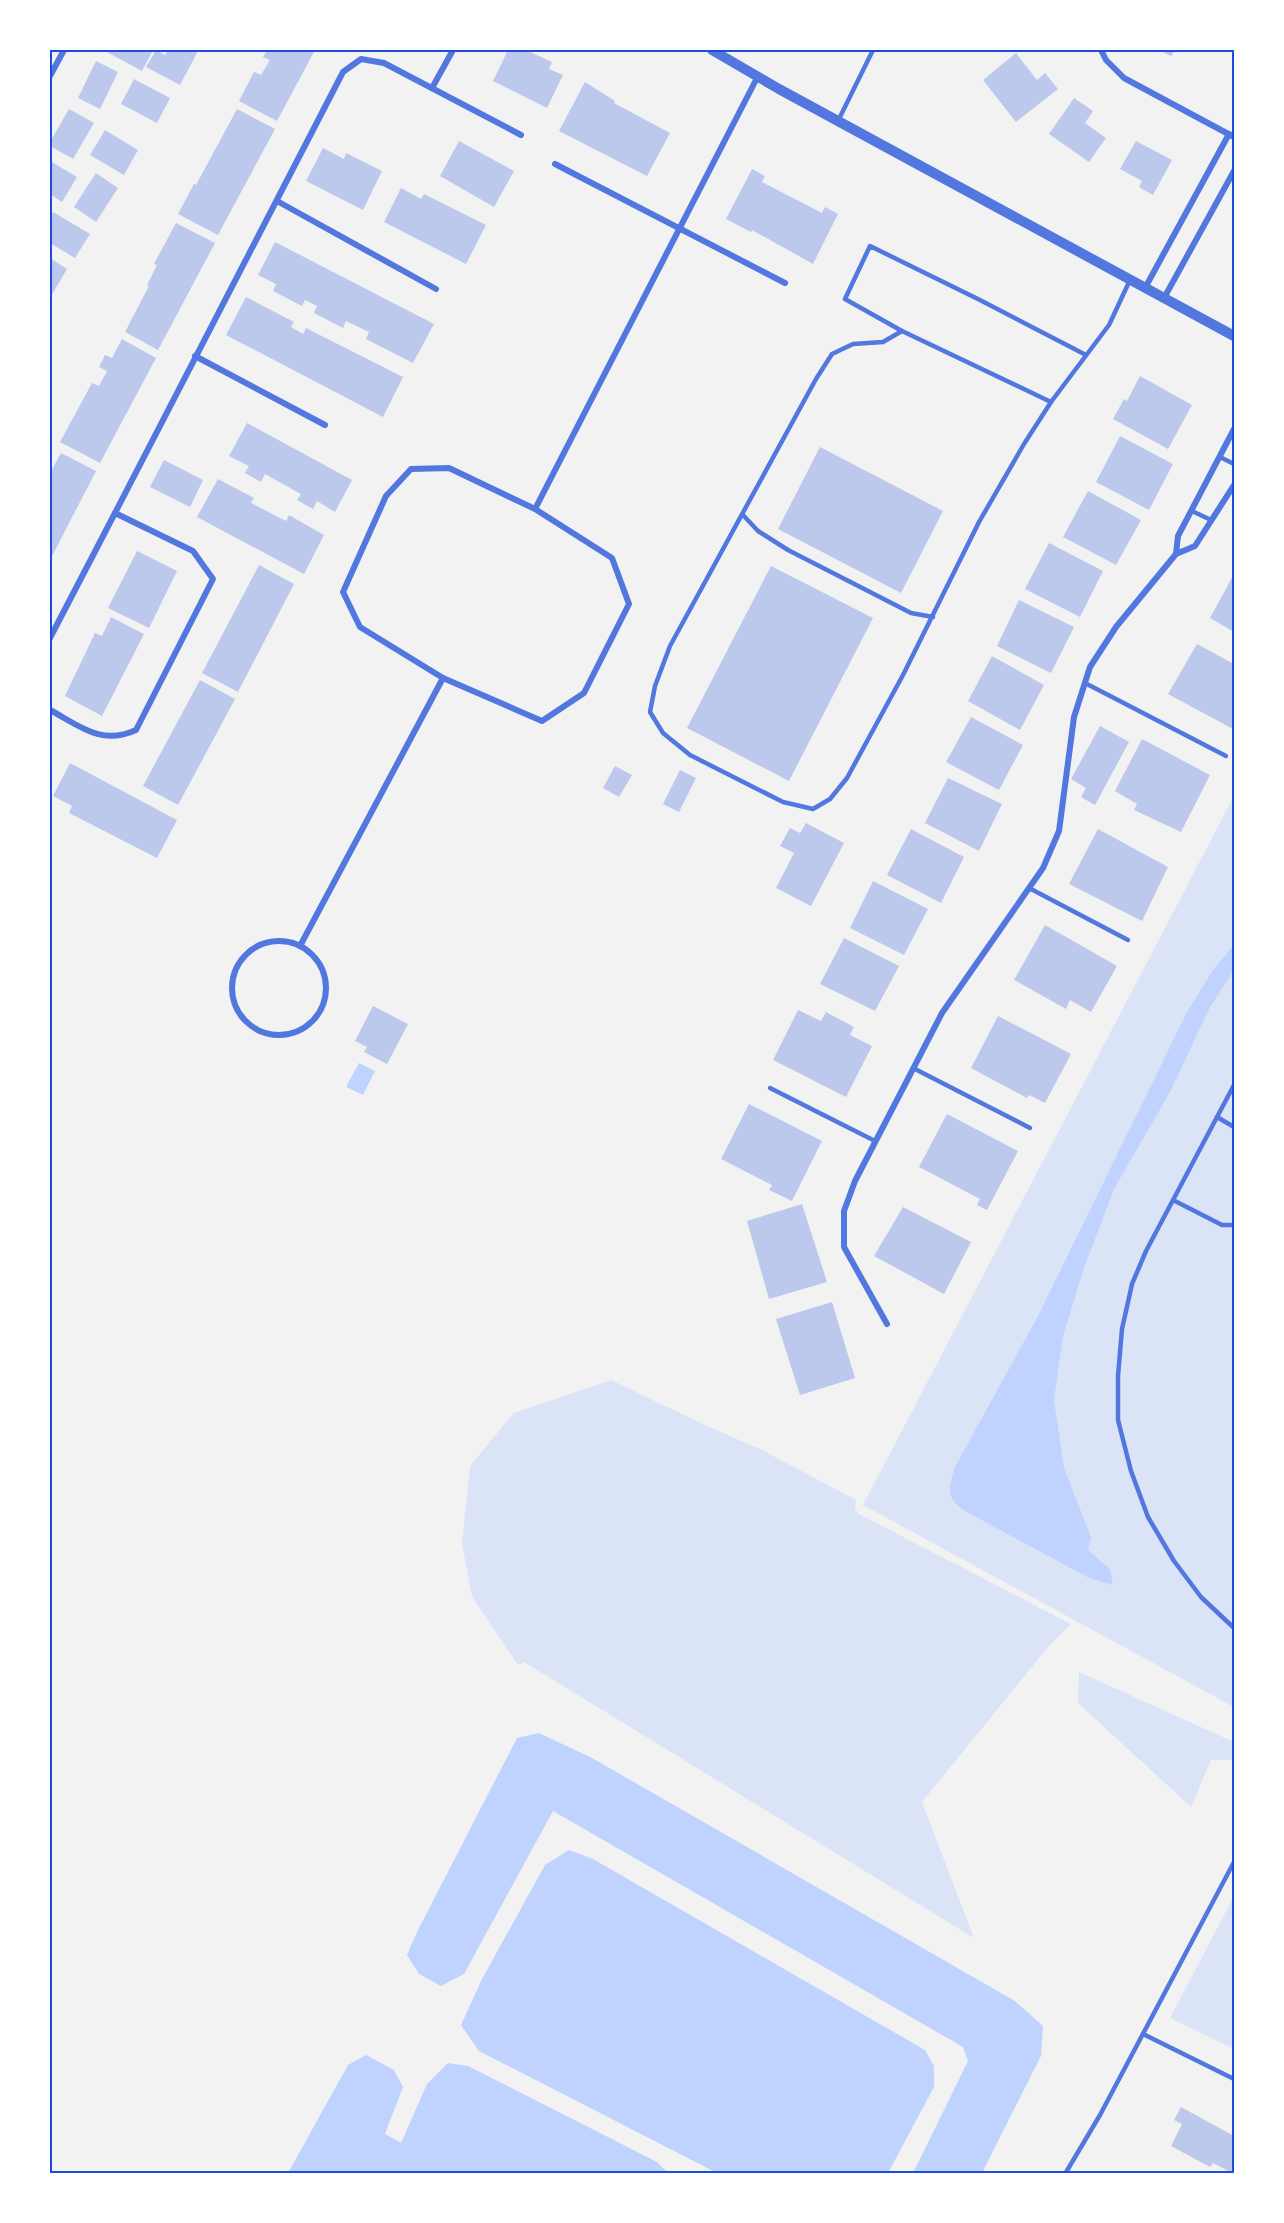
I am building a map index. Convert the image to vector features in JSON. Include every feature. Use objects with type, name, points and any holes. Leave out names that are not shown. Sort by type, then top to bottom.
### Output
[{"type":"street","points":[[50,76],[64,50]]},
{"type":"street","points":[[432,88],[453,50]]},
{"type":"street","points":[[712,50],[1234,336]]},
{"type":"street","points":[[1101,50],[1106,60],[1124,78],[1232,135],[1145,288]]},
{"type":"street","points":[[50,638],[344,72],[361,59],[384,63],[521,135]]},
{"type":"street","points":[[535,509],[758,76]]},
{"type":"street","points":[[555,164],[785,283]]},
{"type":"street","points":[[1164,298],[1234,171]]},
{"type":"street","points":[[277,201],[436,289]]},
{"type":"street","points":[[195,356],[325,425]]},
{"type":"street","points":[[1176,554],[1178,536],[1234,429]]},
{"type":"street","points":[[449,468],[535,509],[612,558],[629,604],[584,693],[542,721],[443,678],[360,627],[343,592],[386,496],[411,469],[449,468]]},
{"type":"street","points":[[887,1324],[844,1247],[844,1211],[855,1181],[942,1013],[1044,868],[1059,831],[1074,717],[1090,667],[1116,627],[1176,554],[1195,546],[1234,485]]},
{"type":"street","points":[[50,710],[100,737],[122,737],[136,730],[213,579],[193,551],[115,513]]},
{"type":"street","points":[[300,946],[443,678]]},
{"type":"street","points":[[286,941],[300,946],[313,956],[322,969],[326,985],[321,1008],[317,1016],[306,1027],[291,1034],[274,1035],[259,1031],[246,1022],[237,1011],[232,996],[232,982],[236,967],[256,946],[286,941]]},
{"type":"lane","points":[[838,121],[873,50]]},
{"type":"lane","points":[[1051,402],[902,331],[846,299],[870,246],[1086,355]]},
{"type":"lane","points":[[902,331],[883,342],[853,344],[832,354],[816,379],[670,646],[655,686],[650,712],[663,733],[699,759],[783,802],[813,809],[830,799],[847,778],[933,617],[979,522],[1051,402],[1109,325],[1130,280]]},
{"type":"lane","points":[[1220,457],[1234,464]]},
{"type":"lane","points":[[1192,511],[1210,520]]},
{"type":"lane","points":[[743,515],[758,531],[788,550],[911,613],[933,617]]},
{"type":"lane","points":[[1085,683],[1226,756]]},
{"type":"lane","points":[[1029,888],[1128,940]]},
{"type":"lane","points":[[913,1068],[1030,1128]]},
{"type":"lane","points":[[1234,1085],[1146,1251],[1132,1284],[1122,1329],[1118,1376],[1118,1420],[1131,1471],[1148,1517],[1173,1561],[1194,1588],[1234,1628]]},
{"type":"lane","points":[[770,1088],[875,1141]]},
{"type":"lane","points":[[1217,1117],[1234,1127]]},
{"type":"lane","points":[[1173,1200],[1222,1225],[1234,1225]]},
{"type":"lane","points":[[1065,2174],[1100,2115],[1234,1862]]},
{"type":"lane","points":[[1143,2034],[1234,2079]]},
{"type":"shaded area","points":[[1234,796],[1234,1707],[863,1505]]},
{"type":"shaded area","points":[[611,1380],[762,1450],[856,1500],[855,1509],[859,1514],[1071,1624],[1049,1646],[922,1802],[974,1938],[524,1662],[518,1665],[472,1597],[462,1543],[470,1466],[514,1413]]},
{"type":"shaded area","points":[[1079,1672],[1234,1742],[1234,1760],[1211,1760],[1191,1807],[1078,1703]]},
{"type":"shaded area","points":[[1234,1896],[1234,2049],[1170,2018]]},
{"type":"water","points":[[1234,945],[1234,970],[1209,1009],[1170,1092],[1114,1189],[1084,1268],[1063,1336],[1054,1400],[1064,1468],[1091,1537],[1088,1550],[1110,1569],[1113,1585],[1089,1578],[965,1511],[951,1496],[950,1486],[955,1467],[1038,1316],[1187,1012],[1213,970]]},
{"type":"water","points":[[359,1063],[375,1071],[363,1095],[346,1087]]},
{"type":"water","points":[[539,1733],[592,1758],[1015,2001],[1043,2026],[1041,2056],[982,2173],[913,2173],[968,2061],[963,2047],[553,1811],[464,1974],[441,1986],[419,1974],[407,1955],[417,1932],[517,1738]]},
{"type":"water","points":[[569,1850],[593,1859],[925,2050],[934,2066],[934,2087],[888,2173],[717,2173],[479,2051],[461,2025],[482,1979],[545,1865]]},
{"type":"water","points":[[366,2055],[394,2070],[403,2087],[385,2134],[401,2143],[427,2084],[448,2063],[468,2066],[657,2162],[668,2173],[288,2173],[348,2065]]},
{"type":"building","points":[[103,50],[153,50],[142,71]]},
{"type":"building","points":[[156,50],[165,55],[168,50],[198,51],[180,85],[146,67]]},
{"type":"building","points":[[267,50],[315,50],[277,121],[239,101],[254,72],[261,75],[270,60],[263,57]]},
{"type":"building","points":[[508,50],[526,50],[552,62],[549,69],[563,75],[547,108],[493,81]]},
{"type":"building","points":[[1158,50],[1175,50],[1171,56]]},
{"type":"building","points":[[1016,53],[1037,80],[1045,73],[1058,89],[1016,122],[983,80]]},
{"type":"building","points":[[96,61],[118,72],[100,109],[78,98]]},
{"type":"building","points":[[134,79],[170,98],[157,123],[121,104]]},
{"type":"building","points":[[585,82],[615,101],[614,103],[670,133],[647,176],[559,131]]},
{"type":"building","points":[[1074,98],[1093,111],[1085,123],[1106,138],[1089,162],[1049,134]]},
{"type":"building","points":[[69,109],[94,123],[73,159],[50,146],[50,142]]},
{"type":"building","points":[[237,109],[275,129],[218,235],[178,214]]},
{"type":"building","points":[[105,130],[138,150],[124,175],[90,155]]},
{"type":"building","points":[[459,141],[514,171],[494,207],[440,176]]},
{"type":"building","points":[[1136,141],[1172,160],[1153,195],[1139,187],[1142,181],[1120,169]]},
{"type":"building","points":[[323,148],[344,159],[346,153],[382,171],[363,210],[306,181]]},
{"type":"building","points":[[50,161],[77,177],[62,202],[50,194]]},
{"type":"building","points":[[752,169],[765,176],[762,182],[822,213],[825,207],[838,214],[813,264],[752,230],[751,232],[726,219]]},
{"type":"building","points":[[96,173],[118,188],[96,222],[74,207]]},
{"type":"building","points":[[401,188],[421,199],[424,194],[486,225],[466,264],[384,222]]},
{"type":"building","points":[[53,212],[90,234],[75,258],[50,243],[50,218]]},
{"type":"building","points":[[176,223],[215,243],[158,350],[125,332],[149,286],[147,285],[157,265],[154,264]]},
{"type":"building","points":[[275,242],[434,324],[413,363],[366,339],[369,332],[346,321],[343,328],[314,313],[317,306],[305,300],[302,306],[273,291],[276,284],[258,275]]},
{"type":"building","points":[[50,258],[67,269],[50,298]]},
{"type":"building","points":[[246,297],[294,322],[291,327],[303,334],[306,328],[403,377],[383,417],[226,335]]},
{"type":"building","points":[[122,339],[156,358],[100,463],[60,442],[92,383],[99,386],[107,371],[99,367],[105,355],[112,358]]},
{"type":"building","points":[[1140,376],[1192,405],[1168,449],[1113,419],[1124,399],[1127,401]]},
{"type":"building","points":[[247,423],[352,480],[335,512],[317,501],[313,509],[297,500],[301,494],[265,474],[261,482],[245,473],[249,466],[229,456]]},
{"type":"building","points":[[1120,436],[1173,464],[1149,510],[1096,482]]},
{"type":"building","points":[[820,447],[943,511],[901,593],[778,529]]},
{"type":"building","points":[[61,453],[96,471],[50,560],[50,473]]},
{"type":"building","points":[[164,460],[203,480],[190,507],[150,487]]},
{"type":"building","points":[[218,479],[254,498],[251,503],[286,521],[289,515],[324,535],[304,574],[197,517]]},
{"type":"building","points":[[1088,491],[1141,520],[1116,565],[1063,537]]},
{"type":"building","points":[[1049,543],[1103,571],[1080,617],[1025,589]]},
{"type":"building","points":[[137,551],[177,571],[149,628],[108,608]]},
{"type":"building","points":[[259,565],[294,584],[238,692],[202,673]]},
{"type":"building","points":[[771,566],[873,618],[789,781],[687,728]]},
{"type":"building","points":[[1234,574],[1234,632],[1210,618]]},
{"type":"building","points":[[1019,600],[1074,627],[1051,673],[997,646]]},
{"type":"building","points":[[111,617],[144,634],[102,716],[65,696],[95,633],[102,636]]},
{"type":"building","points":[[1197,644],[1234,664],[1233,729],[1168,694]]},
{"type":"building","points":[[992,656],[1044,685],[1020,730],[968,701]]},
{"type":"building","points":[[200,680],[235,699],[178,805],[143,786]]},
{"type":"building","points":[[971,717],[1023,745],[999,790],[946,762]]},
{"type":"building","points":[[1100,726],[1129,742],[1095,805],[1081,797],[1086,788],[1071,779]]},
{"type":"building","points":[[1142,739],[1210,775],[1181,832],[1134,810],[1137,804],[1115,791]]},
{"type":"building","points":[[70,763],[177,820],[157,858],[69,813],[72,806],[53,796]]},
{"type":"building","points":[[615,766],[632,775],[619,797],[603,788]]},
{"type":"building","points":[[680,770],[696,778],[679,812],[663,804]]},
{"type":"building","points":[[948,778],[1002,804],[979,851],[925,823]]},
{"type":"building","points":[[806,823],[844,843],[811,906],[776,888],[794,853],[780,846],[790,828],[800,833]]},
{"type":"building","points":[[911,829],[964,857],[941,903],[887,875]]},
{"type":"building","points":[[1098,829],[1168,867],[1142,921],[1069,884]]},
{"type":"building","points":[[873,881],[928,909],[904,955],[850,928]]},
{"type":"building","points":[[1045,925],[1117,966],[1091,1012],[1070,1000],[1066,1009],[1014,980]]},
{"type":"building","points":[[844,938],[899,966],[875,1011],[820,984]]},
{"type":"building","points":[[373,1006],[408,1024],[387,1064],[364,1052],[367,1047],[355,1041]]},
{"type":"building","points":[[798,1010],[821,1021],[826,1012],[854,1027],[850,1035],[872,1046],[846,1097],[773,1060]]},
{"type":"building","points":[[998,1016],[1071,1054],[1045,1103],[1029,1095],[1027,1098],[971,1068]]},
{"type":"building","points":[[749,1104],[822,1141],[792,1201],[769,1190],[772,1185],[721,1159]]},
{"type":"building","points":[[947,1114],[1018,1151],[987,1210],[977,1205],[980,1199],[919,1167]]},
{"type":"building","points":[[802,1204],[827,1282],[769,1299],[747,1221]]},
{"type":"building","points":[[903,1207],[971,1242],[944,1294],[874,1256]]},
{"type":"building","points":[[832,1302],[855,1378],[800,1395],[776,1319]]},
{"type":"building","points":[[1181,2107],[1234,2136],[1234,2174],[1213,2163],[1210,2167],[1171,2146],[1182,2124],[1174,2120]]}]
